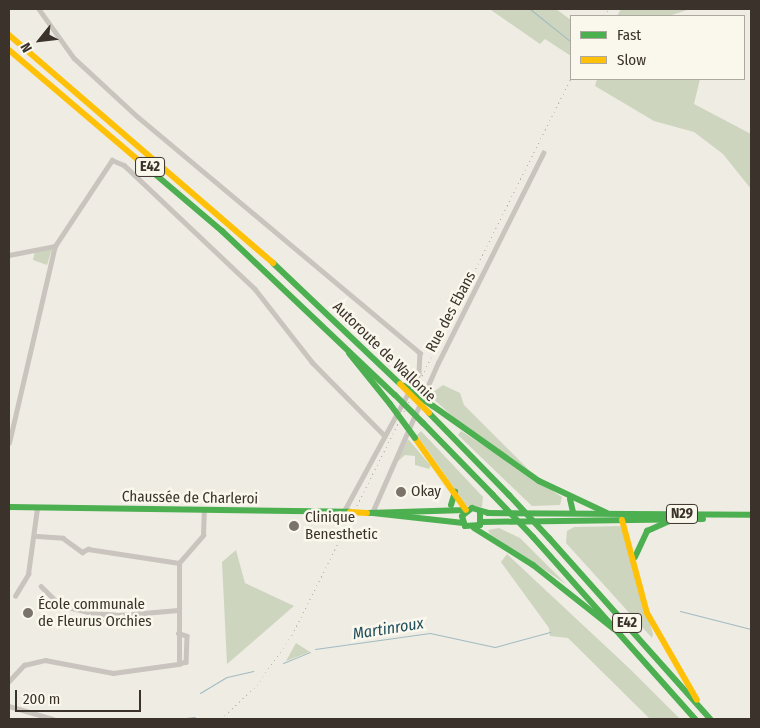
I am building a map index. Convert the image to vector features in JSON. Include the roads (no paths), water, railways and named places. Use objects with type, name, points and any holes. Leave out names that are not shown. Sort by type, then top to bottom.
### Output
[{"type":"main road","name":"Autoroute de Wallonie","points":[[9,35],[229,222],[400,384],[549,538],[710,719]]},
{"type":"main road","name":"Autoroute de Wallonie","points":[[9,50],[154,171],[344,345],[424,423],[533,537],[618,630],[695,719]]},
{"type":"main road","points":[[344,345],[455,492],[466,510],[463,523]]},
{"type":"main road","points":[[400,384],[433,406],[491,450],[570,499],[610,513],[622,520],[653,627],[699,706]]},
{"type":"main road","points":[[418,511],[451,505],[455,492]]},
{"type":"main road","points":[[565,520],[574,512],[570,499]]},
{"type":"main road","name":"Chaussée de Charleroi","points":[[9,508],[369,513]]},
{"type":"main road","name":"N29","points":[[369,513],[466,510],[480,512],[751,515]]},
{"type":"main road","points":[[480,512],[482,522],[474,528],[533,564],[604,624],[618,630]]},
{"type":"main road","name":"N29","points":[[400,513],[463,523],[474,528]]},
{"type":"main road","points":[[634,562],[647,530],[672,520]]},
{"type":"main road","name":"N29","points":[[482,522],[751,520]]},
{"type":"street","points":[[39,9],[74,58],[138,118],[241,207],[416,348],[422,358],[420,370],[347,512]]},
{"type":"street","name":"Rue des Ebans","points":[[369,513],[438,363],[543,153]]},
{"type":"street","points":[[9,443],[55,246],[112,160],[119,162],[255,288],[312,362],[385,436]]},
{"type":"street","points":[[9,255],[55,246]]},
{"type":"street","points":[[14,596],[28,574],[37,536],[37,508]]},
{"type":"street","points":[[179,664],[179,563],[203,535],[204,511]]},
{"type":"street","points":[[37,536],[71,543],[82,552],[88,549],[179,563]]},
{"type":"street","points":[[41,586],[60,605],[89,612],[92,618],[118,620],[120,615],[178,610]]},
{"type":"street","points":[[9,681],[24,665],[45,660],[113,672],[179,664],[186,662],[187,636],[178,633]]},
{"type":"street","points":[[9,706],[53,719]]},
{"type":"waterway","points":[[530,9],[570,41]]},
{"type":"waterway","name":"Martinroux","points":[[680,611],[751,629]]},
{"type":"waterway","name":"Martinroux","points":[[315,649],[430,633],[495,647],[550,632]]},
{"type":"waterway","name":"Martinroux","points":[[283,663],[310,652]]},
{"type":"waterway","name":"Martinroux","points":[[200,693],[227,677],[253,671]]},
{"type":"waterway","name":"Martinroux","points":[[177,719],[195,717]]},
{"type":"railway","points":[[606,15],[609,9]]},
{"type":"railway","points":[[221,719],[257,685],[292,635],[570,80]]},
{"type":"place","name":"Okay","points":[[401,492]]},
{"type":"place","name":"Clinique Benesthetic","points":[[294,526]]},
{"type":"place","name":"École communale de Fleurus Orchies","points":[[28,613]]}]
